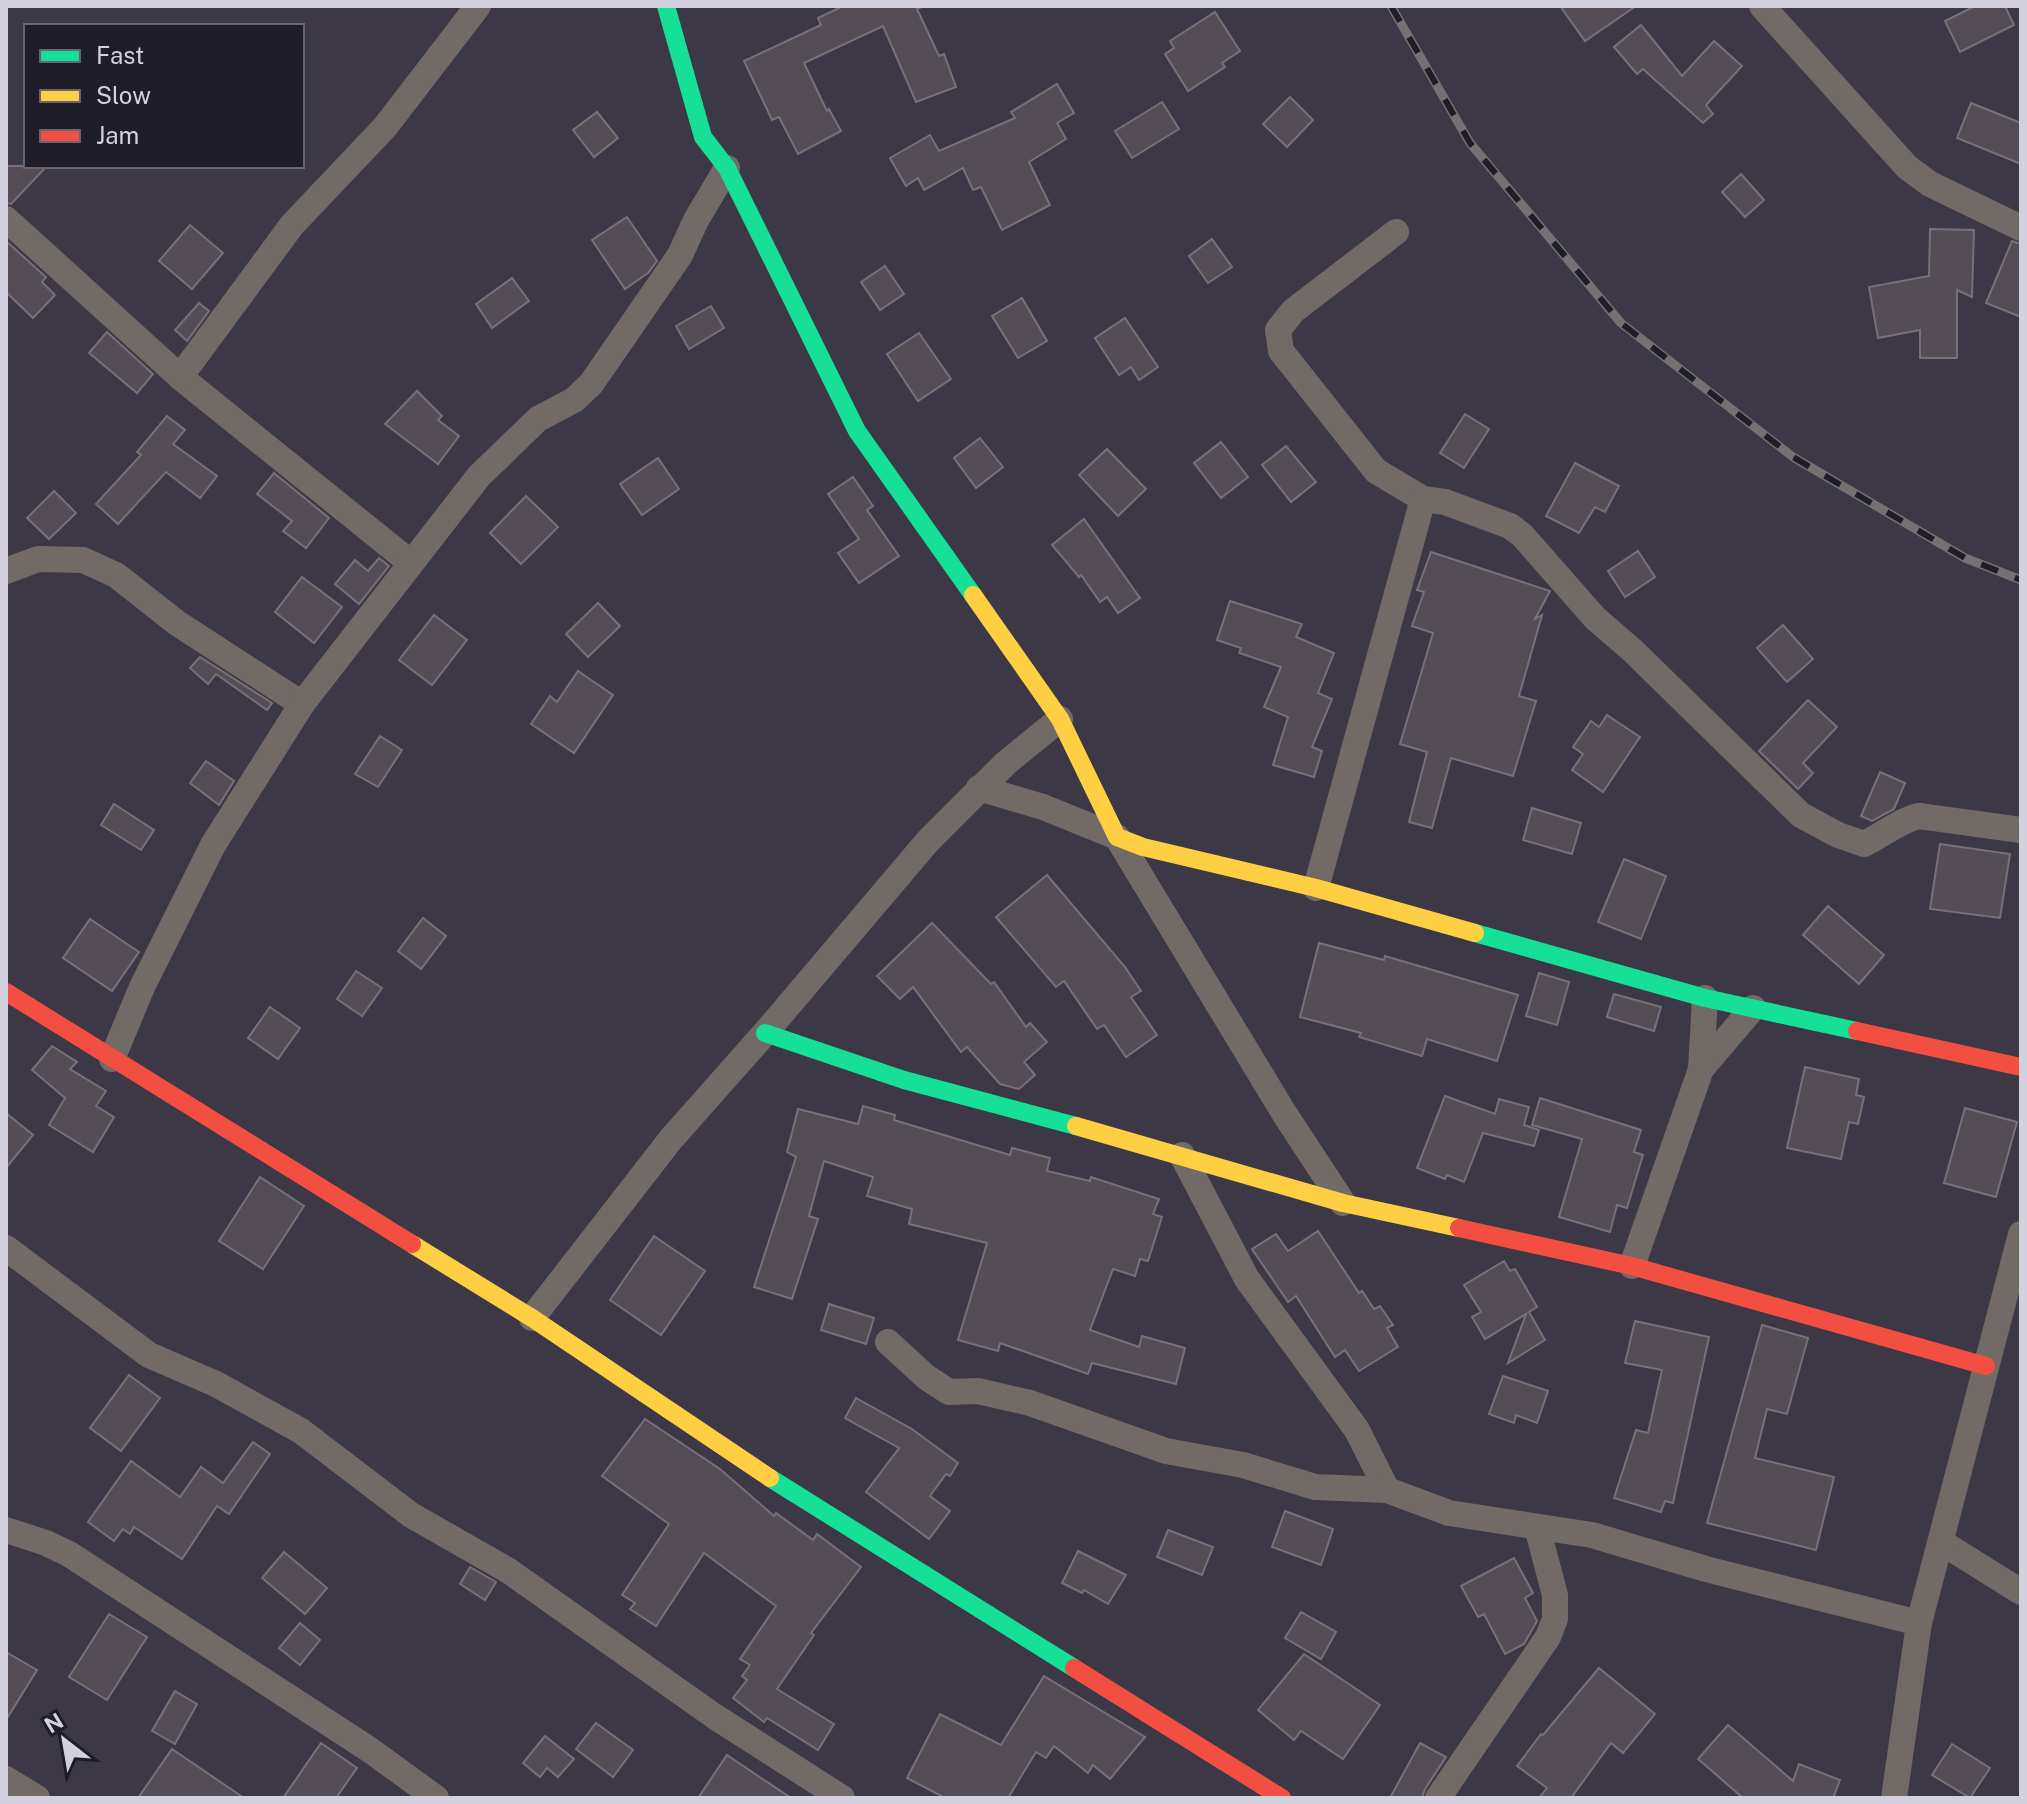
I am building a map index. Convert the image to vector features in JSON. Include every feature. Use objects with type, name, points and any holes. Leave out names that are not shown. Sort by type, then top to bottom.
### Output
[{"type":"street","points":[[180,377],[292,225],[385,127],[478,6]]},
{"type":"street","points":[[666,6],[703,137],[727,168],[857,431],[1060,719],[1117,837],[1284,1113],[1343,1203]]},
{"type":"street","points":[[1762,6],[1907,167],[1930,184],[2021,228]]},
{"type":"street","points":[[112,1059],[142,987],[213,845],[302,704],[479,476],[538,419],[574,400],[591,384],[680,255],[696,220],[727,168]]},
{"type":"street","points":[[6,219],[180,377],[411,563]]},
{"type":"street","points":[[1396,232],[1293,311],[1278,330],[1281,351],[1376,471],[1423,499],[1445,502],[1510,526],[1522,535],[1595,618],[1644,661],[1801,815],[1838,835],[1864,844],[1894,829],[1905,819],[1919,816],[2021,830]]},
{"type":"street","points":[[1316,888],[1423,499]]},
{"type":"street","points":[[6,571],[38,559],[83,560],[116,575],[177,623],[302,704]]},
{"type":"street","points":[[532,1318],[671,1139],[928,841],[979,788],[1060,719]]},
{"type":"street","points":[[979,788],[1043,807],[1143,847],[1316,888],[1705,998],[2021,1067]]},
{"type":"street","points":[[6,992],[532,1318],[779,1484],[1282,1798]]},
{"type":"street","points":[[1632,1266],[1701,1069],[1705,998]]},
{"type":"street","points":[[1701,1069],[1753,1008]]},
{"type":"street","points":[[765,1033],[904,1080],[1182,1155],[1343,1203],[1632,1266],[1986,1366]]},
{"type":"street","points":[[1182,1155],[1247,1279],[1357,1430],[1387,1490]]},
{"type":"street","points":[[1894,1798],[1919,1623],[2021,1234]]},
{"type":"street","points":[[6,1248],[149,1355],[216,1384],[301,1431],[411,1515],[509,1571],[714,1716],[842,1798]]},
{"type":"street","points":[[888,1342],[926,1377],[949,1392],[978,1391],[1030,1403],[1166,1451],[1243,1465],[1315,1487],[1387,1490],[1449,1513],[1592,1535],[1706,1569],[1919,1623]]},
{"type":"street","points":[[1438,1798],[1548,1637],[1555,1619],[1555,1595],[1537,1527]]},
{"type":"street","points":[[6,1530],[69,1554],[370,1750],[436,1798]]},
{"type":"street","points":[[1941,1542],[2021,1592]]},
{"type":"street","points":[[6,1779],[37,1798]]},
{"type":"building","points":[[843,6],[924,6],[917,9],[939,56],[944,54],[956,87],[916,102],[883,26],[804,63],[827,111],[829,109],[841,131],[798,154],[779,117],[772,120],[744,61],[821,25],[818,18]]},
{"type":"building","points":[[1560,6],[1636,6],[1585,41]]},
{"type":"building","points":[[1975,6],[2005,6],[2014,25],[1960,52],[1945,21]]},
{"type":"building","points":[[1215,12],[1240,51],[1222,63],[1225,67],[1188,91],[1165,54],[1174,48],[1170,41]]},
{"type":"building","points":[[1641,25],[1682,76],[1714,41],[1742,66],[1706,105],[1713,114],[1703,123],[1643,69],[1637,74],[1614,47]]},
{"type":"building","points":[[1057,84],[1074,113],[1057,123],[1066,139],[1029,162],[1050,205],[1002,230],[981,187],[973,190],[963,168],[924,190],[918,178],[906,186],[890,158],[930,135],[939,151],[1015,118],[1011,112]]},
{"type":"building","points":[[1290,97],[1313,120],[1287,147],[1263,124]]},
{"type":"building","points":[[1162,102],[1179,129],[1132,158],[1115,131]]},
{"type":"building","points":[[1971,103],[2021,123],[2021,164],[1957,138]]},
{"type":"building","points":[[597,112],[618,138],[594,157],[573,130]]},
{"type":"building","points":[[6,166],[45,168],[11,204],[6,203]]},
{"type":"building","points":[[1741,174],[1764,200],[1745,217],[1722,192]]},
{"type":"building","points":[[627,217],[657,261],[648,273],[625,289],[592,240]]},
{"type":"building","points":[[190,225],[223,253],[192,289],[159,261]]},
{"type":"building","points":[[1930,229],[1974,230],[1972,297],[1957,290],[1957,358],[1920,358],[1920,330],[1878,338],[1869,287],[1929,276]]},
{"type":"building","points":[[1212,239],[1232,267],[1208,283],[1189,256]]},
{"type":"building","points":[[6,241],[46,277],[42,282],[55,295],[33,318],[6,292]]},
{"type":"building","points":[[2012,241],[2021,244],[2021,317],[1986,303]]},
{"type":"building","points":[[885,266],[904,294],[880,310],[861,282]]},
{"type":"building","points":[[512,278],[529,301],[492,328],[476,304]]},
{"type":"building","points":[[1022,298],[1047,341],[1018,358],[992,316]]},
{"type":"building","points":[[199,303],[209,311],[187,341],[175,330]]},
{"type":"building","points":[[711,306],[724,328],[689,349],[676,326]]},
{"type":"building","points":[[1125,318],[1158,367],[1139,380],[1131,367],[1119,375],[1095,338]]},
{"type":"building","points":[[107,332],[153,374],[137,393],[89,353]]},
{"type":"building","points":[[919,333],[951,379],[918,401],[887,354]]},
{"type":"building","points":[[417,391],[442,416],[438,420],[459,436],[438,464],[385,424]]},
{"type":"building","points":[[1465,414],[1489,429],[1464,468],[1440,453]]},
{"type":"building","points":[[167,416],[185,430],[173,444],[217,476],[200,498],[166,472],[118,524],[96,504],[141,455],[137,452]]},
{"type":"building","points":[[980,438],[1003,467],[976,488],[954,458]]},
{"type":"building","points":[[1221,442],[1248,477],[1221,498],[1194,463]]},
{"type":"building","points":[[1286,446],[1316,482],[1291,502],[1262,465]]},
{"type":"building","points":[[1107,449],[1146,489],[1118,516],[1079,475]]},
{"type":"building","points":[[658,458],[679,489],[642,515],[620,484]]},
{"type":"building","points":[[1575,463],[1619,486],[1605,512],[1595,507],[1579,533],[1546,516]]},
{"type":"building","points":[[274,473],[329,518],[306,548],[283,531],[292,521],[257,494]]},
{"type":"building","points":[[853,477],[873,506],[867,510],[899,556],[859,583],[838,553],[859,539],[828,494]]},
{"type":"building","points":[[54,491],[76,513],[49,539],[27,518]]},
{"type":"building","points":[[526,496],[558,527],[521,564],[490,533]]},
{"type":"building","points":[[1084,519],[1140,598],[1118,613],[1107,597],[1100,602],[1081,575],[1079,577],[1052,545]]},
{"type":"building","points":[[1638,551],[1655,577],[1625,597],[1608,571]]},
{"type":"building","points":[[1431,552],[1550,591],[1535,619],[1542,615],[1519,696],[1536,701],[1513,776],[1451,758],[1432,828],[1409,822],[1427,752],[1400,744],[1433,633],[1412,626],[1424,592],[1417,590]]},
{"type":"building","points":[[379,558],[389,566],[359,604],[335,584],[355,560],[368,571]]},
{"type":"building","points":[[302,577],[342,607],[314,643],[275,612]]},
{"type":"building","points":[[1230,601],[1302,624],[1296,637],[1334,653],[1318,693],[1332,699],[1312,747],[1322,751],[1314,777],[1273,765],[1288,717],[1264,707],[1281,667],[1239,653],[1241,648],[1217,640]]},
{"type":"building","points":[[598,603],[620,626],[588,657],[566,634]]},
{"type":"building","points":[[434,615],[467,640],[432,685],[399,660]]},
{"type":"building","points":[[1783,625],[1813,659],[1787,682],[1757,648]]},
{"type":"building","points":[[200,657],[272,703],[267,710],[216,674],[208,684],[190,668]]},
{"type":"building","points":[[578,671],[613,695],[574,753],[531,724],[550,696],[557,702]]},
{"type":"building","points":[[1808,700],[1837,727],[1803,763],[1813,773],[1798,789],[1759,751]]},
{"type":"building","points":[[1607,715],[1640,737],[1603,792],[1572,770],[1583,754],[1573,747],[1591,721],[1599,727]]},
{"type":"building","points":[[380,736],[402,750],[378,787],[355,774]]},
{"type":"building","points":[[206,761],[234,781],[219,805],[190,783]]},
{"type":"building","points":[[1880,772],[1905,783],[1894,809],[1872,821],[1861,816]]},
{"type":"building","points":[[114,804],[154,830],[141,850],[101,825]]},
{"type":"building","points":[[1532,808],[1581,823],[1572,854],[1523,840]]},
{"type":"building","points":[[1940,844],[2010,854],[2000,918],[1930,909]]},
{"type":"building","points":[[1624,859],[1666,876],[1641,939],[1598,922]]},
{"type":"building","points":[[1047,875],[1125,967],[1141,991],[1131,997],[1157,1035],[1126,1057],[1104,1025],[1097,1029],[1064,981],[1056,987],[996,917]]},
{"type":"building","points":[[1828,906],[1884,955],[1859,984],[1803,935]]},
{"type":"building","points":[[423,918],[446,936],[421,969],[398,951]]},
{"type":"building","points":[[90,919],[139,952],[112,991],[63,958]]},
{"type":"building","points":[[932,923],[991,984],[994,982],[1026,1027],[1030,1023],[1047,1042],[1024,1062],[1035,1075],[1019,1089],[1000,1084],[967,1047],[961,1052],[913,987],[900,999],[877,976]]},
{"type":"building","points":[[1319,943],[1384,960],[1385,956],[1518,995],[1497,1061],[1427,1039],[1422,1056],[1359,1037],[1361,1033],[1300,1017]]},
{"type":"building","points":[[356,971],[382,988],[362,1016],[337,999]]},
{"type":"building","points":[[1539,973],[1569,982],[1557,1025],[1526,1016]]},
{"type":"building","points":[[1614,994],[1661,1007],[1654,1031],[1607,1017]]},
{"type":"building","points":[[270,1007],[300,1028],[278,1059],[248,1038]]},
{"type":"building","points":[[52,1046],[77,1062],[70,1069],[106,1091],[96,1106],[114,1117],[93,1152],[49,1125],[65,1098],[32,1070]]},
{"type":"building","points":[[1805,1067],[1859,1079],[1856,1095],[1864,1097],[1858,1124],[1849,1122],[1841,1159],[1787,1148]]},
{"type":"building","points":[[1445,1096],[1495,1114],[1499,1099],[1529,1107],[1524,1125],[1539,1130],[1534,1146],[1483,1133],[1464,1182],[1447,1175],[1445,1179],[1417,1168]]},
{"type":"building","points":[[1540,1098],[1641,1130],[1634,1152],[1643,1155],[1627,1208],[1617,1205],[1610,1232],[1559,1217],[1582,1139],[1532,1125]]},
{"type":"building","points":[[863,1106],[895,1115],[894,1120],[1010,1155],[1012,1148],[1050,1158],[1047,1171],[1090,1181],[1091,1177],[1159,1199],[1153,1214],[1162,1217],[1148,1261],[1140,1259],[1135,1276],[1113,1269],[1090,1330],[1139,1347],[1142,1336],[1185,1348],[1176,1384],[1092,1363],[1088,1374],[1000,1343],[998,1351],[958,1340],[987,1243],[909,1224],[912,1209],[867,1196],[873,1177],[824,1161],[809,1216],[818,1219],[792,1299],[754,1287],[796,1157],[787,1152],[798,1109],[858,1124]]},
{"type":"building","points":[[1965,1108],[2017,1122],[1996,1197],[1944,1183]]},
{"type":"building","points":[[6,1113],[33,1135],[6,1168]]},
{"type":"building","points":[[260,1177],[304,1206],[263,1269],[219,1241]]},
{"type":"building","points":[[1318,1231],[1359,1293],[1362,1291],[1374,1309],[1380,1306],[1393,1325],[1387,1328],[1398,1347],[1359,1371],[1345,1350],[1335,1357],[1296,1296],[1288,1302],[1252,1249],[1276,1234],[1288,1251]]},
{"type":"building","points":[[654,1236],[705,1271],[661,1335],[610,1300]]},
{"type":"building","points":[[1504,1261],[1510,1271],[1515,1269],[1537,1307],[1529,1312],[1545,1340],[1508,1363],[1526,1314],[1485,1339],[1472,1317],[1481,1312],[1464,1285]]},
{"type":"building","points":[[829,1304],[874,1318],[866,1344],[821,1330]]},
{"type":"building","points":[[1635,1321],[1709,1337],[1673,1503],[1665,1501],[1661,1512],[1614,1498],[1636,1430],[1648,1433],[1662,1370],[1625,1363]]},
{"type":"building","points":[[1762,1325],[1808,1338],[1787,1414],[1767,1409],[1755,1458],[1834,1477],[1816,1550],[1707,1523]]},
{"type":"building","points":[[129,1375],[160,1398],[121,1451],[90,1428]]},
{"type":"building","points":[[1503,1376],[1548,1391],[1537,1423],[1516,1415],[1514,1423],[1489,1414]]},
{"type":"building","points":[[856,1398],[912,1429],[958,1463],[930,1496],[950,1511],[929,1539],[866,1492],[899,1448],[845,1418]]},
{"type":"building","points":[[645,1419],[720,1469],[774,1516],[776,1513],[813,1540],[817,1534],[861,1567],[811,1633],[814,1635],[777,1689],[834,1724],[818,1750],[767,1718],[764,1722],[733,1698],[747,1680],[742,1676],[750,1665],[740,1659],[776,1606],[704,1553],[656,1626],[630,1609],[635,1603],[622,1595],[669,1524],[602,1476]]},
{"type":"building","points":[[253,1442],[270,1454],[229,1514],[217,1506],[182,1559],[134,1527],[130,1534],[123,1529],[114,1541],[88,1522],[131,1461],[180,1497],[201,1467],[223,1483]]},
{"type":"building","points":[[1285,1511],[1333,1529],[1321,1565],[1272,1547]]},
{"type":"building","points":[[1168,1530],[1213,1547],[1202,1575],[1157,1557]]},
{"type":"building","points":[[1078,1551],[1126,1575],[1108,1604],[1084,1590],[1082,1593],[1062,1583]]},
{"type":"building","points":[[284,1552],[327,1588],[305,1614],[262,1578]]},
{"type":"building","points":[[1514,1558],[1533,1593],[1525,1598],[1537,1621],[1524,1644],[1505,1654],[1484,1614],[1478,1617],[1461,1586]]},
{"type":"building","points":[[470,1567],[496,1582],[485,1600],[460,1584]]},
{"type":"building","points":[[1301,1612],[1336,1632],[1321,1659],[1285,1638]]},
{"type":"building","points":[[109,1614],[147,1637],[107,1700],[69,1677]]},
{"type":"building","points":[[300,1623],[320,1640],[300,1665],[279,1648]]},
{"type":"building","points":[[6,1652],[37,1670],[6,1720]]},
{"type":"building","points":[[1304,1654],[1380,1705],[1343,1759],[1301,1731],[1294,1740],[1258,1710]]},
{"type":"building","points":[[1599,1668],[1655,1714],[1623,1753],[1611,1743],[1571,1798],[1539,1798],[1547,1788],[1517,1766]]},
{"type":"building","points":[[1044,1676],[1145,1737],[1110,1779],[1093,1765],[1088,1773],[1054,1746],[1046,1758],[1036,1752],[1008,1798],[945,1798],[907,1778],[940,1714],[1001,1745]]},
{"type":"building","points":[[175,1691],[197,1704],[175,1744],[152,1731]]},
{"type":"building","points":[[596,1723],[633,1750],[613,1777],[576,1749]]},
{"type":"building","points":[[1728,1725],[1793,1781],[1799,1764],[1840,1780],[1833,1798],[1743,1798],[1698,1759]]},
{"type":"building","points":[[545,1736],[574,1759],[558,1777],[547,1768],[540,1777],[523,1763]]},
{"type":"building","points":[[321,1743],[357,1768],[336,1798],[283,1798]]},
{"type":"building","points":[[1420,1743],[1446,1757],[1422,1798],[1390,1798]]},
{"type":"building","points":[[1952,1744],[1990,1768],[1970,1798],[1932,1775]]},
{"type":"building","points":[[172,1749],[244,1798],[138,1798]]},
{"type":"building","points":[[727,1755],[791,1798],[698,1798]]},
{"type":"railway","points":[[1391,6],[1470,143],[1621,323],[1793,457],[1965,558],[2021,580]]},
{"type":"traffic: fast","points":[[666,6],[703,137],[727,168],[857,431],[973,595]]},
{"type":"traffic: fast","points":[[1475,933],[1705,998],[1857,1031]]},
{"type":"traffic: fast","points":[[765,1033],[904,1080],[1076,1126]]},
{"type":"traffic: fast","points":[[770,1478],[1074,1668]]},
{"type":"traffic: slow","points":[[973,595],[1060,719],[1117,837],[1143,847],[1316,888],[1475,933]]},
{"type":"traffic: slow","points":[[1076,1126],[1343,1203],[1459,1228]]},
{"type":"traffic: slow","points":[[412,1244],[532,1318],[770,1478]]},
{"type":"traffic: jam","points":[[6,992],[412,1244]]},
{"type":"traffic: jam","points":[[1857,1031],[2021,1067]]},
{"type":"traffic: jam","points":[[1459,1228],[1632,1266],[1986,1366]]},
{"type":"traffic: jam","points":[[1074,1668],[1282,1798]]}]
